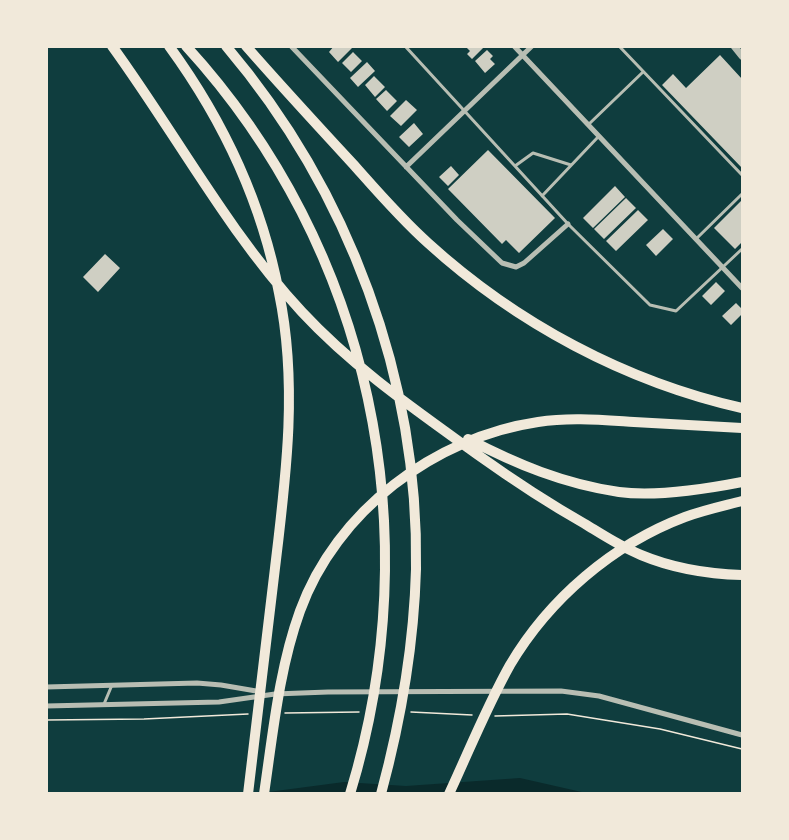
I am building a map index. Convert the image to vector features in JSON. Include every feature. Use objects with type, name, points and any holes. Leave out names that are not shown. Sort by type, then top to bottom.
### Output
[{"type":"highway","points":[[112,46],[250,250],[302,312],[336,346],[386,388],[522,486],[640,555],[672,566],[742,575]]},
{"type":"highway","points":[[169,46],[220,127],[251,196],[266,238],[280,294],[289,387],[289,439],[284,499],[248,794]]},
{"type":"highway","points":[[186,46],[216,81],[255,135],[290,191],[325,263],[351,332],[368,399],[385,515],[386,580],[380,654],[367,730],[350,794]]},
{"type":"highway","points":[[226,46],[275,111],[318,179],[363,276],[392,365],[411,471],[415,540],[414,599],[410,652],[397,730],[381,794]]},
{"type":"highway","points":[[246,46],[372,186],[426,242],[504,304],[568,343],[608,363],[686,392],[742,408]]},
{"type":"highway","points":[[427,419],[516,464],[576,483],[621,492],[670,492],[742,482]]},
{"type":"highway","points":[[264,794],[286,659],[301,609],[313,583],[335,548],[358,519],[396,483],[425,463],[453,448],[504,429],[538,422],[583,419],[742,429]]},
{"type":"highway","points":[[449,794],[510,666],[526,640],[550,611],[598,566],[656,529],[694,514],[739,503]]},
{"type":"street","points":[[291,46],[457,220],[502,263],[516,267],[524,264],[568,224]]},
{"type":"street","points":[[514,46],[742,288]]},
{"type":"street","points":[[406,167],[532,46]]},
{"type":"street","points":[[734,46],[742,53]]},
{"type":"street","points":[[46,687],[205,684],[275,694]]},
{"type":"street","points":[[46,706],[219,702],[275,694],[561,691],[607,698],[742,735]]},
{"type":"lane","points":[[405,46],[568,224],[650,305],[676,311],[742,249]]},
{"type":"lane","points":[[619,46],[742,175]]},
{"type":"lane","points":[[587,125],[643,72]]},
{"type":"lane","points":[[542,196],[598,137]]},
{"type":"lane","points":[[515,166],[533,153],[571,165]]},
{"type":"lane","points":[[696,239],[742,194]]},
{"type":"lane","points":[[103,706],[112,685]]},
{"type":"path","points":[[280,714],[359,712]]},
{"type":"path","points":[[404,712],[449,714]]},
{"type":"path","points":[[46,720],[257,714]]},
{"type":"path","points":[[509,716],[567,714],[660,729],[742,749]]},
{"type":"water","points":[[520,778],[586,793],[253,794],[344,782],[406,786]]},
{"type":"building","points":[[334,46],[351,46],[352,48],[338,62],[329,52]]},
{"type":"building","points":[[465,46],[485,46],[472,59],[467,54],[470,51]]},
{"type":"building","points":[[487,50],[493,56],[490,59],[495,64],[485,73],[475,61]]},
{"type":"building","points":[[353,52],[362,61],[351,72],[342,63]]},
{"type":"building","points":[[720,55],[742,79],[742,168],[662,85],[673,74],[686,88]]},
{"type":"building","points":[[367,62],[375,71],[358,87],[350,78]]},
{"type":"building","points":[[374,76],[385,87],[375,97],[365,85]]},
{"type":"building","points":[[386,90],[397,101],[387,111],[376,99]]},
{"type":"building","points":[[406,100],[417,110],[401,126],[390,116]]},
{"type":"building","points":[[414,123],[423,134],[409,147],[399,137]]},
{"type":"building","points":[[488,150],[555,218],[519,253],[506,240],[502,244],[448,189]]},
{"type":"building","points":[[451,166],[459,175],[448,186],[439,177]]},
{"type":"building","points":[[615,186],[625,197],[593,228],[583,218]]},
{"type":"building","points":[[626,198],[636,208],[604,239],[594,229]]},
{"type":"building","points":[[742,200],[742,242],[735,249],[714,228]]},
{"type":"building","points":[[638,210],[648,220],[616,251],[606,241]]},
{"type":"building","points":[[663,229],[673,239],[656,256],[646,245]]},
{"type":"building","points":[[105,254],[120,268],[98,292],[83,277]]},
{"type":"building","points":[[716,282],[725,291],[711,305],[702,296]]},
{"type":"building","points":[[736,303],[742,309],[742,314],[731,325],[722,316]]}]
